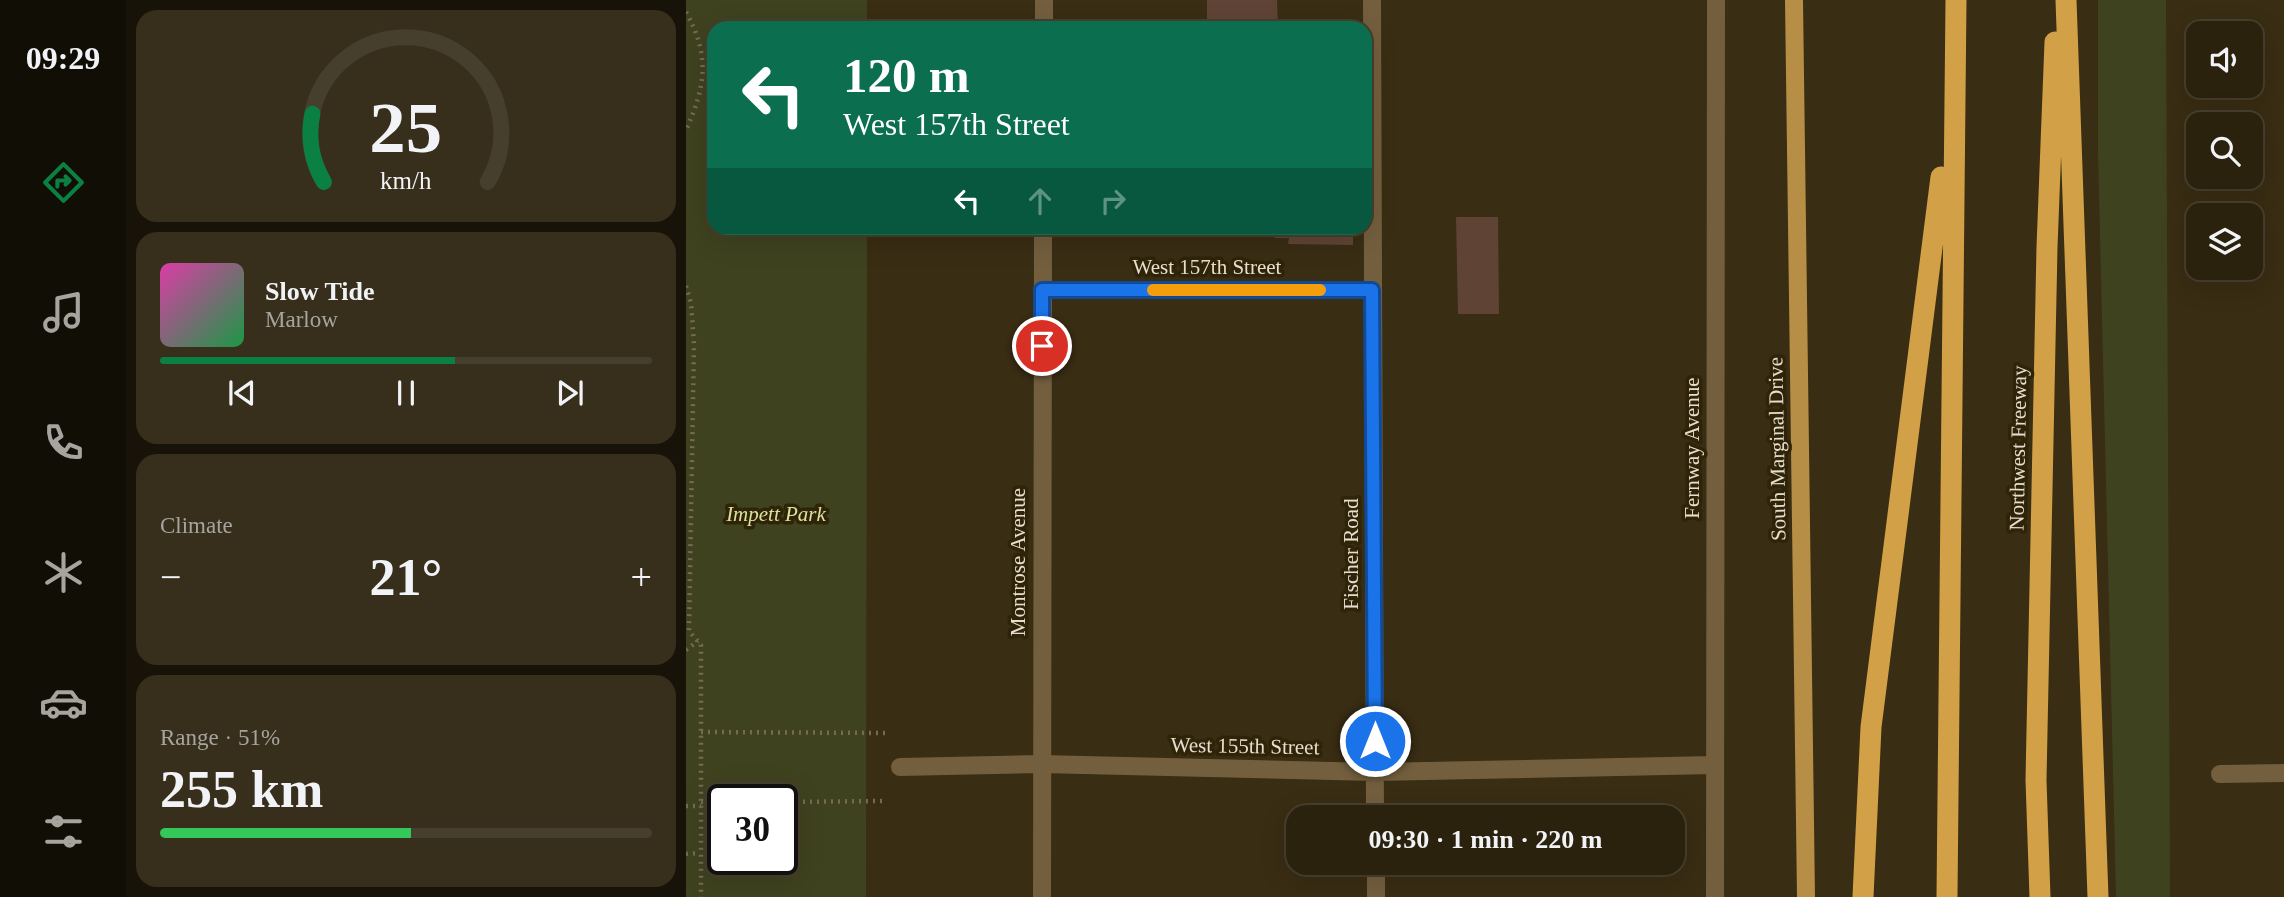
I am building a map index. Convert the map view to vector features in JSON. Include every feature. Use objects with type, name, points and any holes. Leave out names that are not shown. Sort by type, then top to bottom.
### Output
[{"type":"highway","points":[[1947,897],[1956,0]]},
{"type":"highway","name":"Northwest Freeway","points":[[2040,897],[2036,780],[2048,247],[2057,0]]},
{"type":"highway","points":[[2066,0],[2098,897]]},
{"type":"highway","points":[[1863,897],[1871,727],[1954,81]]},
{"type":"main road","name":"South Marginal Drive","points":[[1794,0],[1806,897]]},
{"type":"street","points":[[1044,0],[1044,21]]},
{"type":"street","name":"Fischer Road","points":[[1372,0],[1375,805]]},
{"type":"street","name":"Fernway Avenue","points":[[1716,0],[1716,897]]},
{"type":"street","name":"Montrose Avenue","points":[[1042,235],[1042,897]]},
{"type":"street","name":"West 157th Street","points":[[1042,290],[1372,290]]},
{"type":"street","name":"West 155th Street","points":[[900,767],[1041,764],[1375,772],[1714,765]]},
{"type":"street","points":[[2220,774],[2284,774]]},
{"type":"street","points":[[1376,875],[1376,897]]},
{"type":"path","points":[[686,12],[699,38],[704,63],[702,85],[686,130]]},
{"type":"path","points":[[686,286],[693,321],[689,631],[701,645],[701,897]]},
{"type":"path","points":[[686,396],[693,396]]},
{"type":"path","points":[[686,650],[698,641]]},
{"type":"path","points":[[701,732],[887,733]]},
{"type":"path","points":[[798,802],[884,802]]},
{"type":"path","points":[[686,806],[707,803]]},
{"type":"path","points":[[686,854],[700,853]]},
{"type":"green space","name":"Impett Park","points":[[686,0],[867,0],[867,21],[707,21],[707,235],[867,235],[866,897],[686,897]]},
{"type":"green space","points":[[2098,0],[2166,0],[2170,897],[2116,897],[2098,152]]},
{"type":"building","points":[[1207,0],[1277,0],[1278,21],[1207,21]]},
{"type":"building","points":[[1456,217],[1498,217],[1499,314],[1458,314]]},
{"type":"building","points":[[1275,235],[1353,235],[1353,245],[1288,244],[1289,238],[1275,238]]},
{"type":"slow traffic","points":[[1153,290],[1320,290]]},
{"type":"route","points":[[1042,346],[1042,290],[1372,290],[1375,741]]}]
